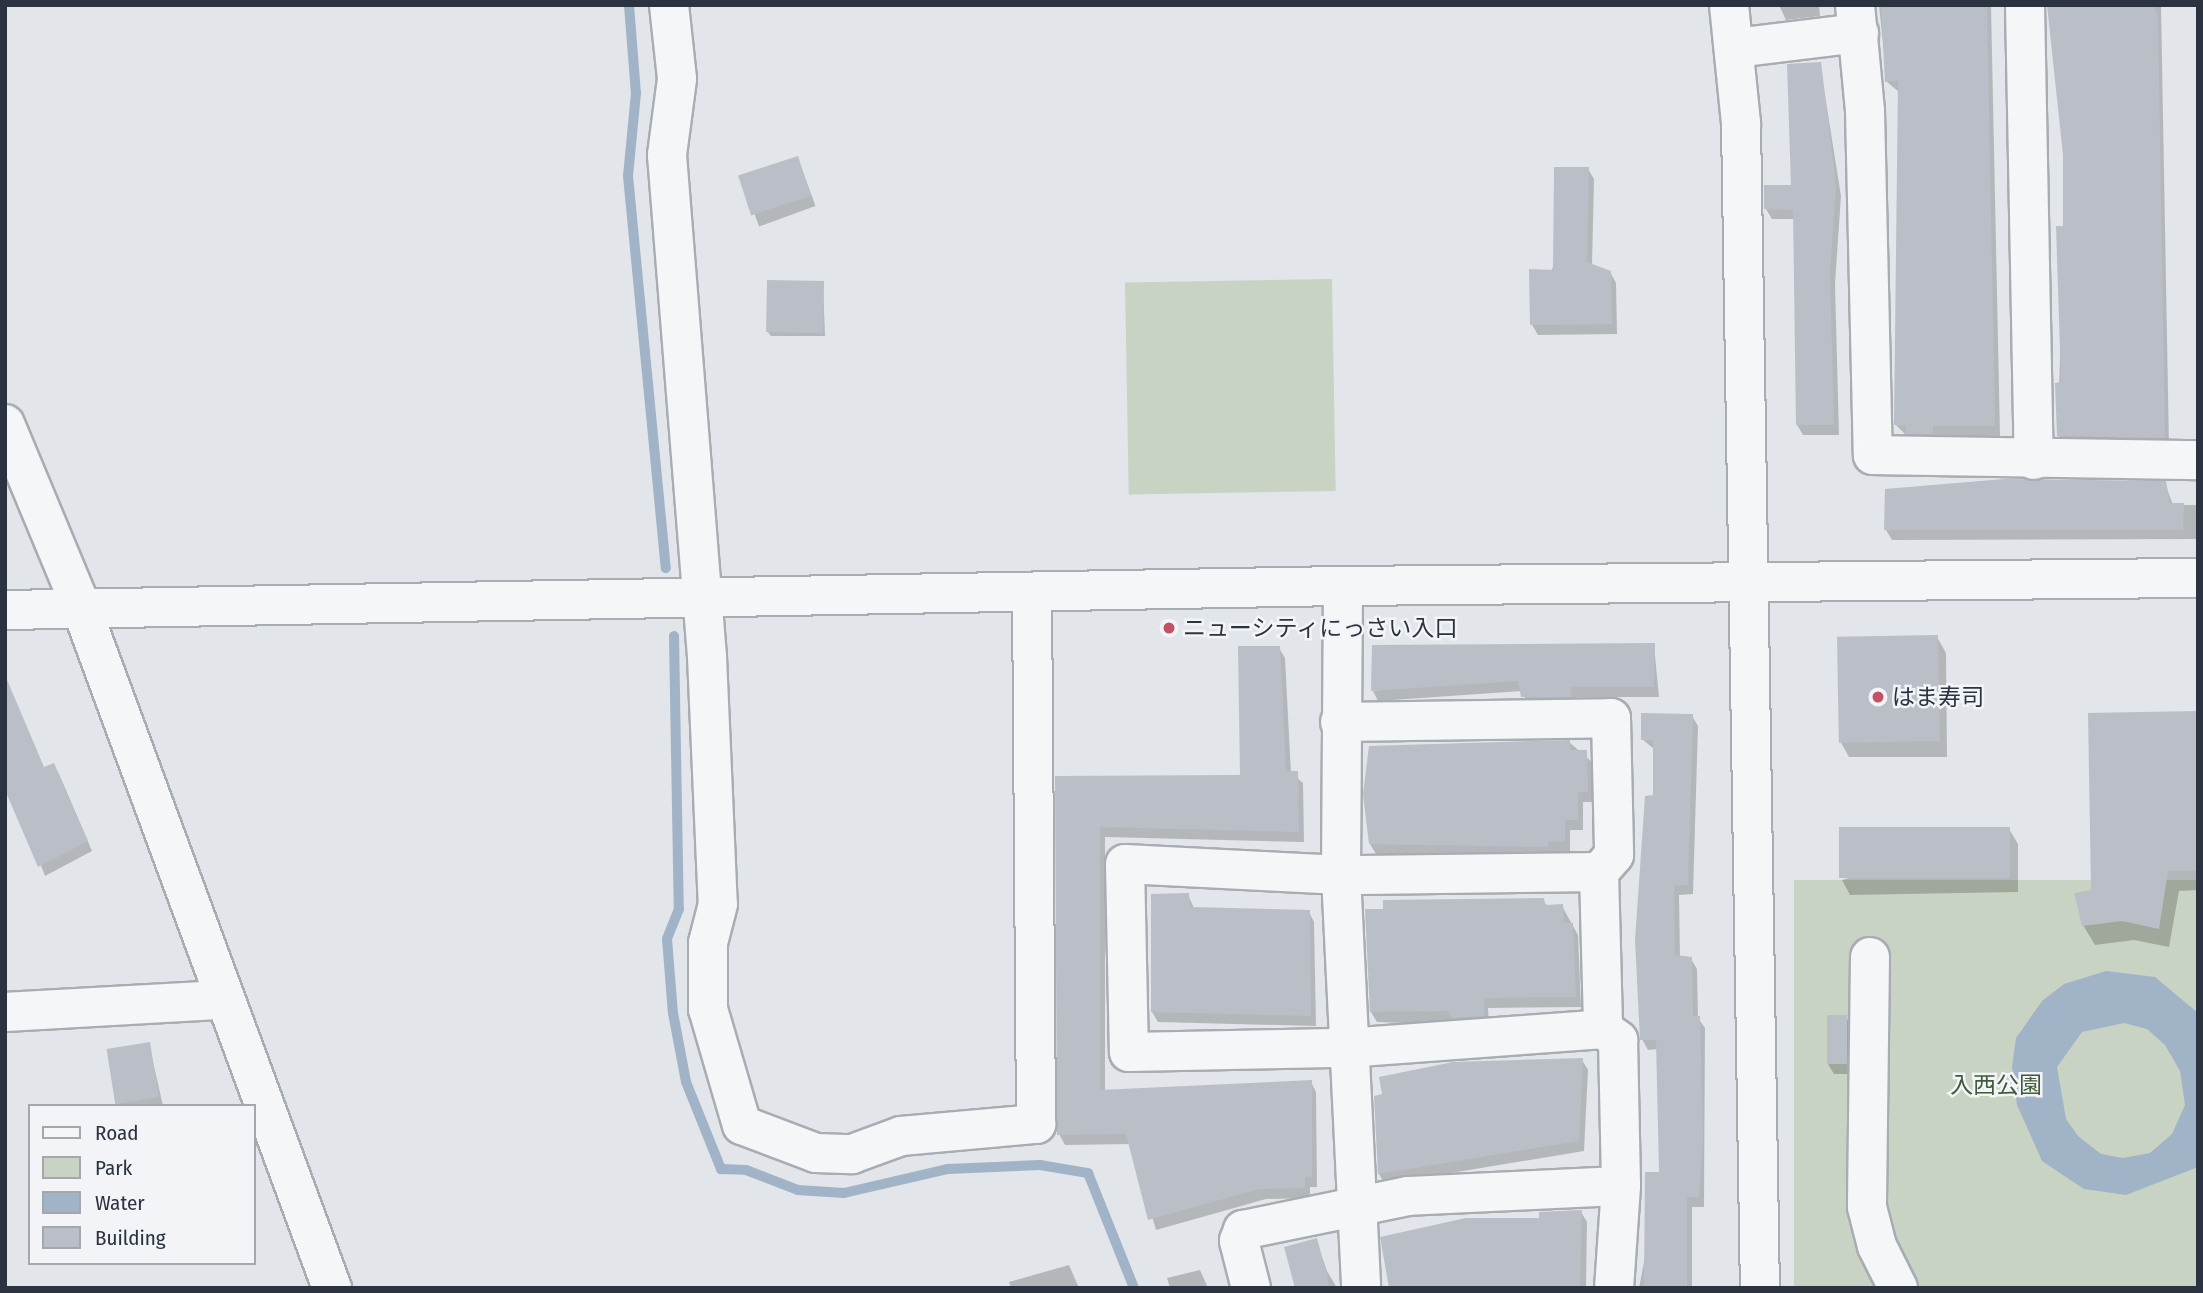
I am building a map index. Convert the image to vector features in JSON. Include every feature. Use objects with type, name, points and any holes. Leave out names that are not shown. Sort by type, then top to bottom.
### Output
[{"type":"street","points":[[669,5],[677,79],[667,155],[702,600],[718,904],[708,943],[708,1009],[724,1072],[742,1125],[817,1153],[852,1154],[901,1136],[1036,1124],[1032,592]]},
{"type":"street","points":[[1728,5],[1735,48],[1751,581],[1760,1288]]},
{"type":"street","points":[[2025,5],[2034,460]]},
{"type":"street","points":[[1735,48],[1857,19],[1873,455],[2034,460],[2198,460]]},
{"type":"street","points":[[5,424],[81,607],[221,1000],[331,1288]]},
{"type":"street","points":[[5,610],[702,600],[1343,586],[2198,578]]},
{"type":"street","points":[[1343,586],[1340,875],[1346,1048],[1361,1288]]},
{"type":"street","points":[[1340,722],[1611,718],[1614,855],[1599,872],[1603,1029]]},
{"type":"street","points":[[1599,872],[1340,875],[1125,864],[1129,1052],[1346,1048],[1603,1029],[1618,1040],[1621,1186],[1614,1288]]},
{"type":"street","points":[[1870,957],[1867,1208],[1877,1246],[1898,1288]]},
{"type":"street","points":[[5,1012],[221,1000]]},
{"type":"street","points":[[1251,1288],[1239,1241],[1243,1230],[1408,1196],[1621,1186]]},
{"type":"green space","points":[[1332,279],[1336,491],[1129,495],[1125,283]]},
{"type":"green space","name":"入西公園","points":[[1794,880],[2198,880],[2198,1288],[1794,1288]]},
{"type":"water","points":[[2106,971],[2155,977],[2198,1013],[2198,1167],[2126,1195],[2084,1189],[2042,1161],[2017,1105],[2012,1067],[2016,1038],[2042,1001],[2064,984]],"holes":[[[2124,1023],[2147,1029],[2165,1045],[2180,1071],[2185,1105],[2172,1134],[2150,1153],[2123,1158],[2101,1154],[2078,1136],[2066,1119],[2057,1067],[2082,1032]]]},
{"type":"building","points":[[1881,5],[1987,5],[1995,426],[1933,426],[1933,434],[1906,434],[1906,426],[1894,425],[1898,81],[1885,82]]},
{"type":"building","points":[[2047,5],[2153,5],[2158,16],[2165,438],[2057,436],[2055,383],[2061,382],[2056,226],[2063,226],[2063,155]]},
{"type":"building","points":[[1821,62],[1836,185],[1830,272],[1834,425],[1796,425],[1793,210],[1764,209],[1764,185],[1791,185],[1787,64]]},
{"type":"building","points":[[798,156],[811,196],[751,215],[738,175]]},
{"type":"building","points":[[1554,167],[1589,167],[1587,262],[1611,271],[1612,324],[1530,325],[1529,269],[1553,270]]},
{"type":"building","points":[[767,280],[824,281],[823,333],[766,332]]},
{"type":"building","points":[[2004,479],[2166,481],[2170,503],[2184,503],[2183,530],[1884,530],[1885,489]]},
{"type":"building","points":[[1938,635],[1940,741],[1839,743],[1837,637]]},
{"type":"building","points":[[1655,643],[1654,687],[1571,687],[1571,697],[1521,697],[1518,681],[1371,691],[1372,645]]},
{"type":"building","points":[[1238,646],[1280,646],[1286,771],[1298,771],[1299,832],[1100,827],[1100,1090],[1312,1080],[1312,1177],[1305,1177],[1305,1188],[1259,1189],[1148,1220],[1126,1134],[1057,1135],[1055,776],[1240,775]]},
{"type":"building","points":[[5,675],[44,767],[54,763],[88,841],[38,867],[5,790]]},
{"type":"building","points":[[2198,711],[2198,871],[2168,871],[2159,929],[2122,921],[2082,926],[2074,893],[2091,890],[2088,713]]},
{"type":"building","points":[[1641,713],[1693,714],[1688,885],[1674,885],[1675,955],[1692,957],[1693,1016],[1700,1016],[1703,1140],[1699,1197],[1687,1197],[1687,1288],[1644,1288],[1645,1172],[1659,1172],[1656,1040],[1640,1040],[1635,940],[1645,796],[1653,795],[1653,740],[1641,740]]},
{"type":"building","points":[[1570,740],[1570,750],[1587,750],[1588,792],[1578,792],[1578,820],[1565,820],[1565,841],[1548,842],[1548,847],[1369,844],[1363,794],[1369,746]]},
{"type":"building","points":[[1839,827],[2010,827],[2010,878],[1839,878]]},
{"type":"building","points":[[1189,893],[1190,907],[1310,910],[1311,1016],[1151,1012],[1151,894]]},
{"type":"building","points":[[1544,898],[1545,905],[1563,904],[1564,923],[1573,923],[1576,997],[1484,998],[1484,1016],[1452,1018],[1448,1011],[1370,1012],[1365,909],[1383,909],[1383,900]]},
{"type":"building","points":[[1827,1015],[1847,1015],[1847,1064],[1827,1064]]},
{"type":"building","points":[[150,1042],[159,1097],[115,1104],[107,1049]]},
{"type":"building","points":[[1583,1058],[1579,1141],[1378,1174],[1374,1096],[1382,1094],[1379,1077],[1453,1062]]},
{"type":"building","points":[[1582,1210],[1580,1288],[1389,1288],[1380,1237],[1466,1218],[1539,1218],[1539,1212]]},
{"type":"building","points":[[1317,1238],[1330,1288],[1295,1288],[1284,1247]]},
{"type":"waterway","points":[[629,5],[636,93],[628,176],[666,568]]},
{"type":"waterway","points":[[674,636],[679,909],[667,939],[673,1013],[686,1082],[721,1169],[746,1170],[798,1190],[844,1193],[948,1169],[1040,1165],[1088,1173],[1134,1288]]},
{"type":"place","name":"ニューシティにっさい入口","points":[[1169,628]]},
{"type":"place","name":"はま寿司","points":[[1878,697]]}]
